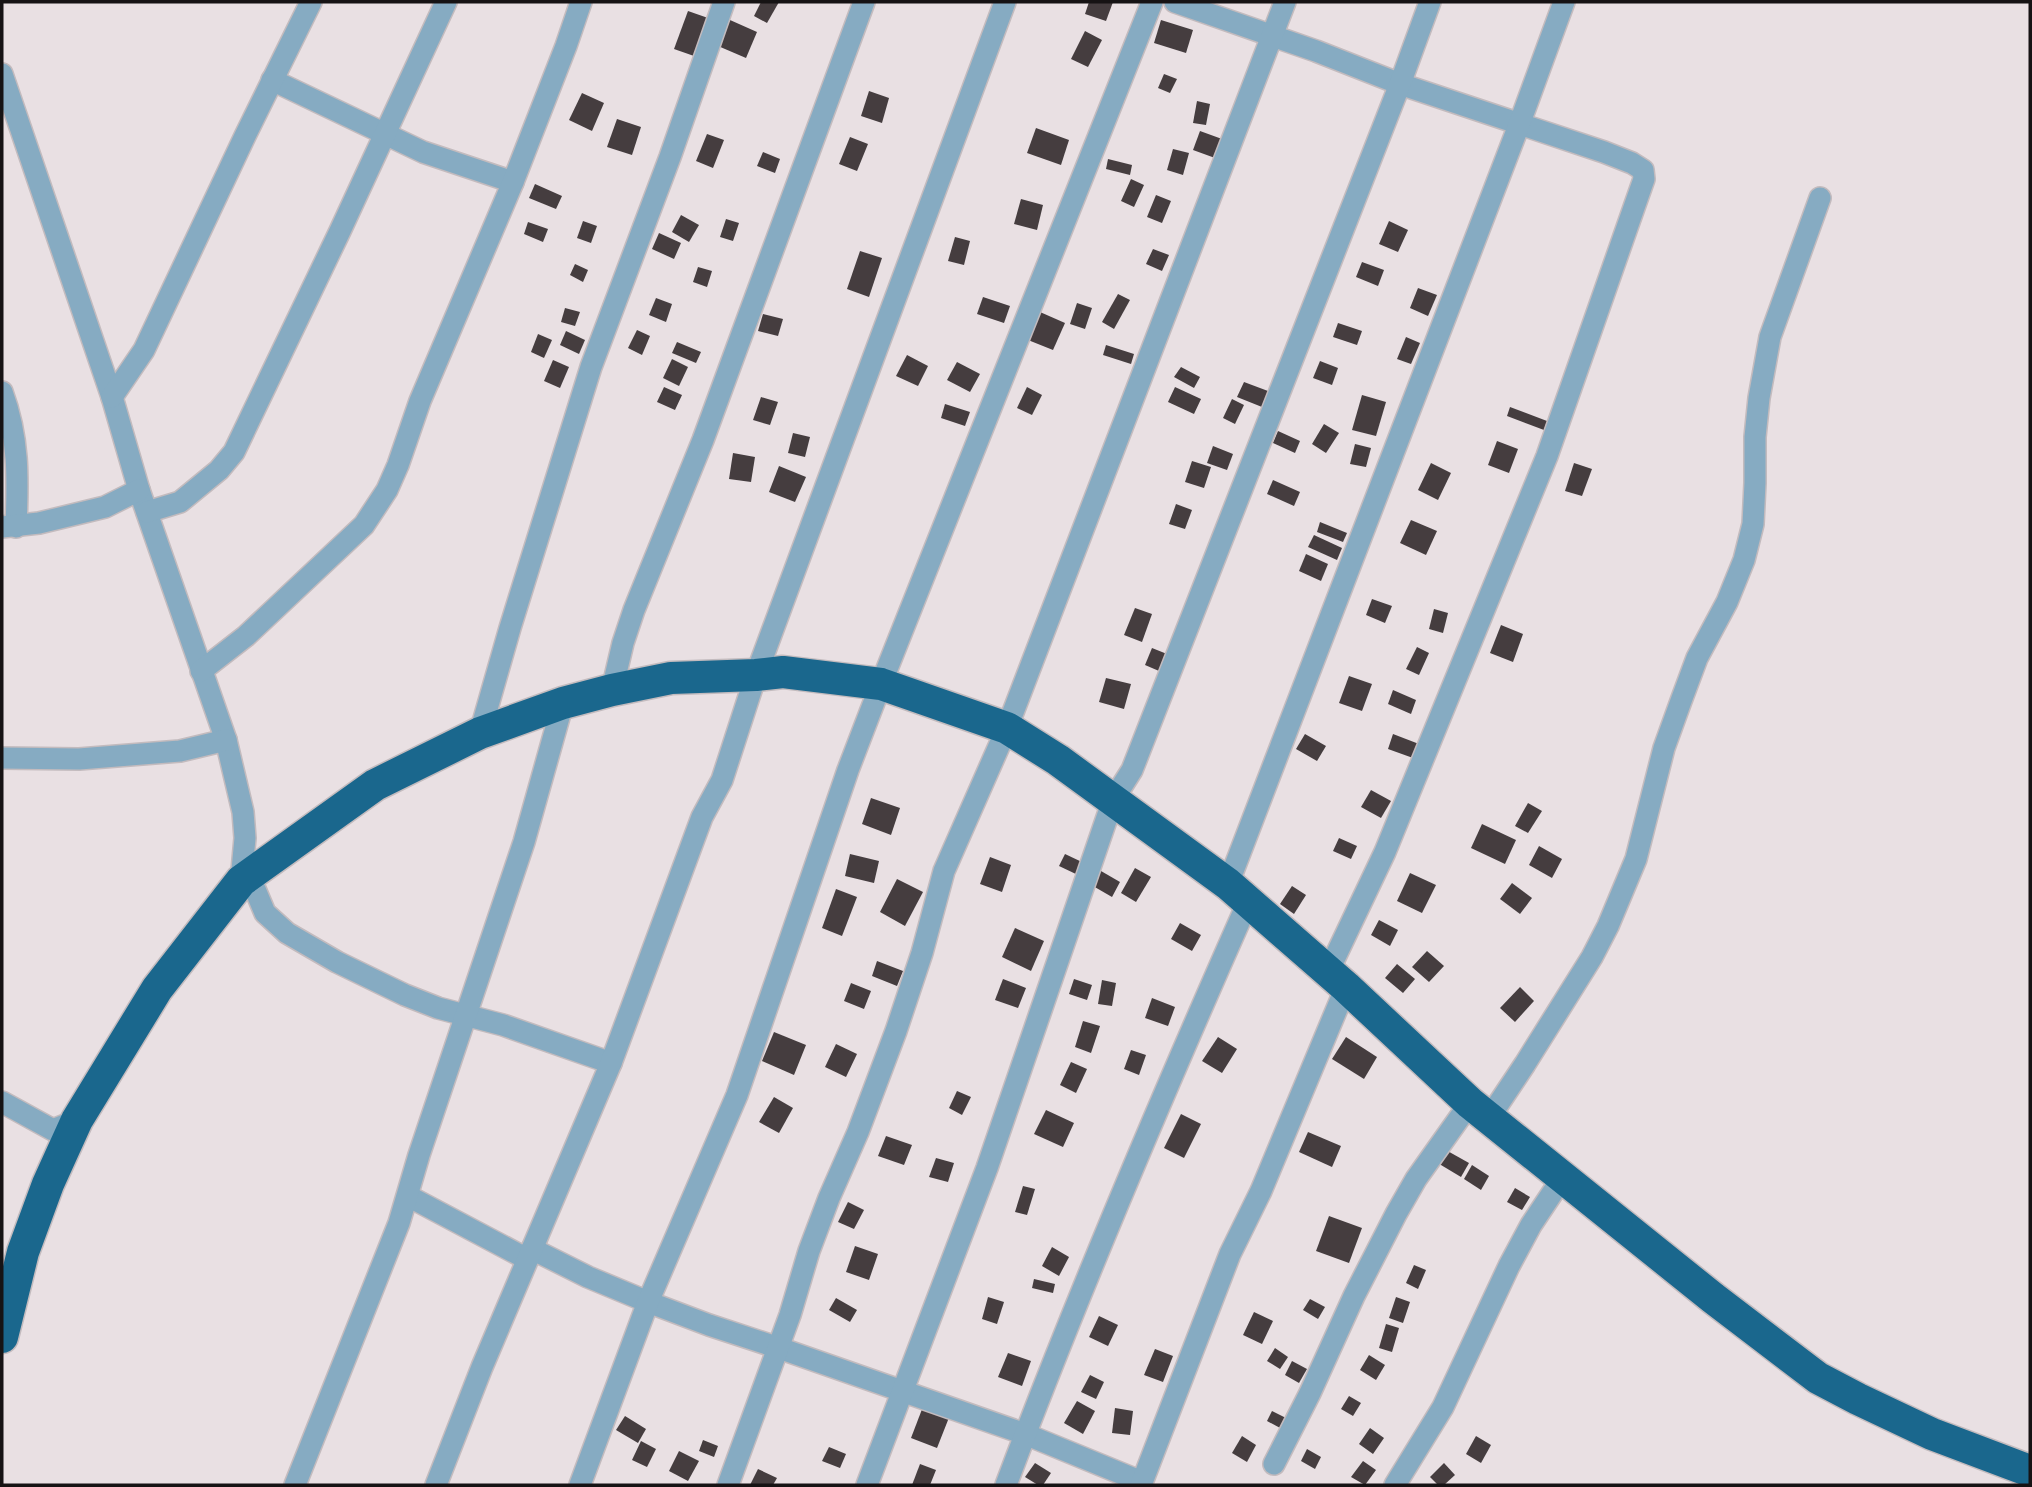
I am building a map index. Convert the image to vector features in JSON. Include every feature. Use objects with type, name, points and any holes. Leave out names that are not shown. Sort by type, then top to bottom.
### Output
[{"type":"highway","points":[[2,1337],[23,1252],[48,1184],[77,1120],[157,989],[245,878],[376,785],[480,733],[563,703],[671,678],[783,672],[881,684],[1007,727],[1058,760],[1238,893],[1337,979],[1479,1110],[1703,1291],[1818,1377],[1932,1434],[2030,1471]]},
{"type":"street","points":[[112,397],[144,350],[311,2]]},
{"type":"street","points":[[147,512],[180,502],[219,470],[234,452],[446,2]]},
{"type":"street","points":[[201,671],[246,636],[364,525],[387,490],[420,401],[513,182],[581,2]]},
{"type":"street","points":[[480,733],[576,411],[724,2]]},
{"type":"street","points":[[612,690],[623,643],[635,610],[703,440],[864,2]]},
{"type":"street","points":[[436,1485],[482,1367],[611,1062],[690,846],[722,780],[756,675],[1006,2]]},
{"type":"street","points":[[580,1485],[648,1302],[737,1095],[848,770],[881,684],[1152,2]]},
{"type":"street","points":[[408,1196],[530,1254],[648,1302],[1026,1434],[1142,1483],[1230,1254],[1261,1191],[1385,852],[1547,456],[1644,179],[1643,170],[1632,163],[1400,84],[1316,51],[1175,2]]},
{"type":"street","points":[[728,1485],[779,1348],[813,1241],[896,1031],[922,953],[944,871],[1007,727],[1284,2]]},
{"type":"street","points":[[867,1485],[987,1168],[1113,800],[1132,770],[1430,2]]},
{"type":"street","points":[[1006,1485],[1146,1137],[1238,893],[1564,2]]},
{"type":"street","points":[[2,74],[112,397],[139,490],[226,740],[243,812],[245,878],[265,913],[287,933],[337,962],[405,995],[438,1008],[466,1014],[611,1062]]},
{"type":"street","points":[[272,80],[423,152],[513,182]]},
{"type":"street","points":[[1274,1464],[1310,1394],[1354,1296],[1396,1214],[1430,1159],[1525,1064],[1608,926],[1636,859],[1664,748],[1681,701],[1697,658],[1727,602],[1744,560],[1753,524],[1755,437],[1770,337],[1820,198]]},
{"type":"street","points":[[2,392],[10,414],[17,449],[18,482],[9,527],[105,507],[139,490]]},
{"type":"street","points":[[295,1485],[399,1223],[524,842],[563,703]]},
{"type":"street","points":[[2,758],[79,759],[180,751],[226,740]]},
{"type":"street","points":[[2,1102],[52,1130],[77,1120]]},
{"type":"street","points":[[1395,1485],[1443,1408],[1520,1246],[1563,1177]]},
{"type":"building","points":[[761,2],[779,2],[767,23],[754,16]]},
{"type":"building","points":[[1089,2],[1113,2],[1106,21],[1085,14]]},
{"type":"building","points":[[688,11],[708,18],[694,56],[674,49]]},
{"type":"building","points":[[730,20],[757,32],[746,58],[718,46]]},
{"type":"building","points":[[1161,20],[1193,30],[1186,53],[1154,43]]},
{"type":"building","points":[[1085,31],[1102,40],[1088,67],[1071,59]]},
{"type":"building","points":[[1164,74],[1177,79],[1170,93],[1158,88]]},
{"type":"building","points":[[869,91],[889,98],[882,123],[861,116]]},
{"type":"building","points":[[582,93],[604,103],[592,131],[569,120]]},
{"type":"building","points":[[1197,101],[1210,104],[1206,125],[1193,123]]},
{"type":"building","points":[[617,119],[641,127],[632,155],[607,147]]},
{"type":"building","points":[[1036,128],[1069,140],[1061,165],[1027,153]]},
{"type":"building","points":[[1200,131],[1222,139],[1215,158],[1193,150]]},
{"type":"building","points":[[707,134],[724,140],[713,168],[696,161]]},
{"type":"building","points":[[850,137],[868,144],[857,171],[839,164]]},
{"type":"building","points":[[1173,149],[1189,153],[1183,175],[1167,170]]},
{"type":"building","points":[[763,152],[780,159],[775,173],[757,166]]},
{"type":"building","points":[[1108,159],[1132,165],[1130,175],[1106,169]]},
{"type":"building","points":[[1131,179],[1144,185],[1134,207],[1121,201]]},
{"type":"building","points":[[535,184],[562,196],[556,209],[529,198]]},
{"type":"building","points":[[1156,195],[1171,201],[1162,223],[1147,217]]},
{"type":"building","points":[[1021,199],[1043,205],[1037,230],[1014,224]]},
{"type":"building","points":[[681,215],[699,225],[689,242],[672,232]]},
{"type":"building","points":[[726,219],[739,223],[733,241],[720,237]]},
{"type":"building","points":[[583,221],[597,226],[591,243],[577,238]]},
{"type":"building","points":[[1389,221],[1408,230],[1398,252],[1379,244]]},
{"type":"building","points":[[528,222],[548,229],[543,242],[524,234]]},
{"type":"building","points":[[659,233],[681,243],[674,259],[652,249]]},
{"type":"building","points":[[955,237],[970,241],[964,265],[948,261]]},
{"type":"building","points":[[1153,249],[1169,255],[1162,271],[1146,264]]},
{"type":"building","points":[[860,251],[882,258],[869,297],[847,289]]},
{"type":"building","points":[[1362,262],[1384,270],[1378,286],[1356,277]]},
{"type":"building","points":[[575,264],[588,270],[583,282],[570,275]]},
{"type":"building","points":[[698,267],[712,271],[707,287],[693,282]]},
{"type":"building","points":[[1418,288],[1437,295],[1428,316],[1410,308]]},
{"type":"building","points":[[1118,294],[1130,300],[1114,329],[1102,322]]},
{"type":"building","points":[[983,297],[1010,306],[1004,323],[977,314]]},
{"type":"building","points":[[656,298],[672,304],[666,322],[649,315]]},
{"type":"building","points":[[1077,303],[1092,308],[1085,329],[1070,324]]},
{"type":"building","points":[[565,308],[580,312],[575,326],[561,322]]},
{"type":"building","points":[[1040,312],[1065,323],[1053,350],[1028,340]]},
{"type":"building","points":[[763,314],[783,319],[778,336],[758,331]]},
{"type":"building","points":[[1338,323],[1362,331],[1357,345],[1333,337]]},
{"type":"building","points":[[637,330],[650,336],[642,355],[628,348]]},
{"type":"building","points":[[566,331],[585,340],[579,354],[560,345]]},
{"type":"building","points":[[538,334],[552,340],[544,358],[531,352]]},
{"type":"building","points":[[1406,337],[1420,343],[1411,364],[1397,359]]},
{"type":"building","points":[[677,342],[701,352],[696,363],[672,353]]},
{"type":"building","points":[[1106,345],[1134,354],[1131,364],[1103,355]]},
{"type":"building","points":[[907,355],[928,366],[918,386],[896,376]]},
{"type":"building","points":[[672,359],[688,367],[679,386],[663,378]]},
{"type":"building","points":[[553,360],[569,367],[560,388],[544,381]]},
{"type":"building","points":[[1320,361],[1338,368],[1332,385],[1313,378]]},
{"type":"building","points":[[957,362],[980,374],[970,392],[947,380]]},
{"type":"building","points":[[1181,367],[1200,377],[1194,388],[1174,377]]},
{"type":"building","points":[[1244,382],[1273,393],[1267,409],[1237,397]]},
{"type":"building","points":[[664,387],[682,395],[675,410],[657,402]]},
{"type":"building","points":[[1027,387],[1042,395],[1032,415],[1017,408]]},
{"type":"building","points":[[1175,387],[1201,399],[1194,414],[1168,402]]},
{"type":"building","points":[[1362,395],[1386,402],[1376,436],[1352,430]]},
{"type":"building","points":[[761,397],[778,402],[770,425],[753,420]]},
{"type":"building","points":[[1232,399],[1244,405],[1235,424],[1223,418]]},
{"type":"building","points":[[945,404],[970,412],[965,426],[941,418]]},
{"type":"building","points":[[1510,407],[1547,421],[1544,430],[1507,416]]},
{"type":"building","points":[[1324,424],[1339,433],[1326,453],[1312,444]]},
{"type":"building","points":[[1278,431],[1300,441],[1295,453],[1273,443]]},
{"type":"building","points":[[793,433],[810,437],[805,457],[788,453]]},
{"type":"building","points":[[1497,441],[1518,449],[1509,473],[1488,465]]},
{"type":"building","points":[[1355,444],[1371,448],[1366,467],[1350,464]]},
{"type":"building","points":[[1213,446],[1233,454],[1227,470],[1207,463]]},
{"type":"building","points":[[733,453],[755,457],[751,482],[729,479]]},
{"type":"building","points":[[1192,461],[1211,467],[1204,488],[1185,482]]},
{"type":"building","points":[[1431,463],[1451,473],[1438,500],[1418,490]]},
{"type":"building","points":[[1574,463],[1592,469],[1582,496],[1565,491]]},
{"type":"building","points":[[779,466],[806,477],[795,502],[769,492]]},
{"type":"building","points":[[1273,480],[1300,492],[1294,506],[1267,494]]},
{"type":"building","points":[[1176,504],[1192,510],[1185,529],[1169,524]]},
{"type":"building","points":[[1411,520],[1437,531],[1426,555],[1400,543]]},
{"type":"building","points":[[1320,522],[1347,533],[1343,542],[1317,532]]},
{"type":"building","points":[[1314,535],[1342,548],[1337,560],[1308,547]]},
{"type":"building","points":[[1306,554],[1328,564],[1321,581],[1299,571]]},
{"type":"building","points":[[1372,599],[1392,606],[1385,623],[1366,615]]},
{"type":"building","points":[[1135,608],[1152,614],[1142,642],[1124,635]]},
{"type":"building","points":[[1434,609],[1448,613],[1443,633],[1429,629]]},
{"type":"building","points":[[1501,625],[1523,634],[1513,662],[1490,653]]},
{"type":"building","points":[[1417,647],[1429,653],[1419,675],[1406,669]]},
{"type":"building","points":[[1152,648],[1167,654],[1159,671],[1145,665]]},
{"type":"building","points":[[1349,676],[1372,684],[1362,711],[1339,703]]},
{"type":"building","points":[[1106,678],[1131,684],[1124,709],[1099,702]]},
{"type":"building","points":[[1393,690],[1416,700],[1411,714],[1388,704]]},
{"type":"building","points":[[1305,734],[1326,746],[1317,761],[1296,749]]},
{"type":"building","points":[[1393,734],[1419,744],[1413,758],[1388,749]]},
{"type":"building","points":[[1371,790],[1391,801],[1381,818],[1361,807]]},
{"type":"building","points":[[871,798],[900,808],[891,835],[862,824]]},
{"type":"building","points":[[1528,803],[1542,811],[1528,833],[1515,826]]},
{"type":"building","points":[[1482,824],[1516,840],[1505,864],[1471,848]]},
{"type":"building","points":[[1339,838],[1357,846],[1351,859],[1333,851]]},
{"type":"building","points":[[1539,846],[1562,859],[1552,878],[1529,865]]},
{"type":"building","points":[[850,854],[879,861],[874,883],[845,876]]},
{"type":"building","points":[[1065,854],[1084,863],[1078,875],[1059,866]]},
{"type":"building","points":[[990,857],[1011,865],[1002,892],[980,884]]},
{"type":"building","points":[[1135,868],[1151,877],[1136,902],[1121,893]]},
{"type":"building","points":[[1101,871],[1120,882],[1112,897],[1093,886]]},
{"type":"building","points":[[1410,873],[1436,885],[1422,913],[1397,901]]},
{"type":"building","points":[[897,879],[923,892],[905,926],[880,912]]},
{"type":"building","points":[[1512,883],[1532,898],[1520,914],[1500,899]]},
{"type":"building","points":[[1292,886],[1306,895],[1294,914],[1280,904]]},
{"type":"building","points":[[836,889],[857,897],[842,936],[822,928]]},
{"type":"building","points":[[1379,920],[1398,930],[1390,946],[1371,935]]},
{"type":"building","points":[[1180,923],[1201,935],[1192,951],[1171,939]]},
{"type":"building","points":[[1015,928],[1044,941],[1031,971],[1002,957]]},
{"type":"building","points":[[1427,951],[1444,966],[1429,982],[1412,967]]},
{"type":"building","points":[[877,961],[903,971],[897,986],[872,976]]},
{"type":"building","points":[[1397,964],[1415,979],[1403,993],[1385,978]]},
{"type":"building","points":[[1003,979],[1026,988],[1018,1008],[995,1000]]},
{"type":"building","points":[[1074,979],[1092,985],[1087,1000],[1069,994]]},
{"type":"building","points":[[1102,980],[1116,983],[1112,1006],[1098,1004]]},
{"type":"building","points":[[851,983],[871,991],[864,1009],[844,1001]]},
{"type":"building","points":[[1520,987],[1534,1001],[1515,1022],[1500,1008]]},
{"type":"building","points":[[1152,998],[1175,1007],[1168,1026],[1145,1018]]},
{"type":"building","points":[[1083,1021],[1100,1026],[1091,1053],[1075,1047]]},
{"type":"building","points":[[774,1032],[806,1045],[794,1075],[762,1061]]},
{"type":"building","points":[[1218,1037],[1237,1049],[1222,1073],[1202,1061]]},
{"type":"building","points":[[1346,1037],[1377,1057],[1364,1079],[1332,1059]]},
{"type":"building","points":[[836,1044],[857,1054],[846,1077],[825,1067]]},
{"type":"building","points":[[1131,1050],[1146,1055],[1139,1075],[1124,1069]]},
{"type":"building","points":[[1071,1062],[1087,1069],[1076,1093],[1060,1085]]},
{"type":"building","points":[[957,1091],[971,1097],[962,1115],[949,1108]]},
{"type":"building","points":[[774,1097],[793,1108],[779,1133],[759,1122]]},
{"type":"building","points":[[1046,1110],[1074,1123],[1063,1147],[1034,1134]]},
{"type":"building","points":[[1181,1114],[1201,1124],[1184,1158],[1164,1148]]},
{"type":"building","points":[[1308,1132],[1341,1146],[1332,1167],[1299,1152]]},
{"type":"building","points":[[886,1136],[912,1145],[904,1165],[878,1156]]},
{"type":"building","points":[[1444,1149],[1469,1163],[1461,1177],[1436,1162]]},
{"type":"building","points":[[936,1158],[954,1163],[948,1182],[929,1177]]},
{"type":"building","points":[[1472,1165],[1489,1176],[1481,1190],[1464,1179]]},
{"type":"building","points":[[1023,1186],[1035,1189],[1027,1215],[1015,1212]]},
{"type":"building","points":[[1515,1188],[1530,1197],[1522,1210],[1507,1202]]},
{"type":"building","points":[[848,1202],[864,1210],[854,1229],[838,1222]]},
{"type":"building","points":[[1329,1216],[1362,1228],[1349,1263],[1316,1251]]},
{"type":"building","points":[[855,1246],[878,1254],[869,1280],[846,1272]]},
{"type":"building","points":[[1052,1247],[1069,1257],[1059,1276],[1042,1266]]},
{"type":"building","points":[[1414,1265],[1426,1270],[1418,1289],[1406,1283]]},
{"type":"building","points":[[1034,1279],[1055,1284],[1053,1293],[1032,1288]]},
{"type":"building","points":[[988,1297],[1004,1302],[997,1324],[982,1319]]},
{"type":"building","points":[[1396,1297],[1410,1302],[1403,1323],[1389,1318]]},
{"type":"building","points":[[836,1298],[857,1310],[850,1322],[829,1310]]},
{"type":"building","points":[[1310,1299],[1325,1307],[1318,1319],[1303,1310]]},
{"type":"building","points":[[1254,1312],[1273,1321],[1262,1344],[1243,1335]]},
{"type":"building","points":[[1099,1316],[1118,1325],[1108,1346],[1089,1337]]},
{"type":"building","points":[[1386,1324],[1399,1328],[1392,1352],[1379,1348]]},
{"type":"building","points":[[1275,1348],[1288,1357],[1280,1369],[1267,1361]]},
{"type":"building","points":[[1155,1349],[1173,1356],[1163,1382],[1144,1375]]},
{"type":"building","points":[[1008,1353],[1031,1361],[1022,1386],[998,1377]]},
{"type":"building","points":[[1369,1355],[1385,1365],[1376,1380],[1360,1370]]},
{"type":"building","points":[[1292,1361],[1307,1369],[1299,1383],[1285,1375]]},
{"type":"building","points":[[1090,1375],[1104,1382],[1096,1399],[1081,1392]]},
{"type":"building","points":[[1349,1396],[1361,1403],[1353,1416],[1341,1409]]},
{"type":"building","points":[[1077,1401],[1095,1411],[1083,1434],[1064,1423]]},
{"type":"building","points":[[924,1404],[950,1415],[937,1448],[911,1438]]},
{"type":"building","points":[[1115,1408],[1133,1411],[1130,1435],[1112,1433]]},
{"type":"building","points":[[1272,1411],[1288,1419],[1282,1429],[1267,1421]]},
{"type":"building","points":[[625,1416],[646,1429],[638,1443],[616,1430]]},
{"type":"building","points":[[1370,1428],[1384,1438],[1373,1454],[1359,1444]]},
{"type":"building","points":[[1242,1436],[1256,1445],[1247,1462],[1232,1453]]},
{"type":"building","points":[[1476,1436],[1491,1445],[1481,1463],[1466,1454]]},
{"type":"building","points":[[703,1440],[718,1446],[714,1457],[699,1451]]},
{"type":"building","points":[[641,1441],[656,1449],[647,1467],[632,1460]]},
{"type":"building","points":[[829,1447],[846,1454],[840,1468],[822,1461]]},
{"type":"building","points":[[1307,1449],[1321,1457],[1315,1469],[1301,1461]]},
{"type":"building","points":[[679,1451],[699,1461],[688,1481],[669,1471]]},
{"type":"building","points":[[1363,1461],[1376,1470],[1365,1485],[1351,1477]]},
{"type":"building","points":[[1035,1463],[1051,1473],[1043,1485],[1025,1477]]},
{"type":"building","points":[[1444,1463],[1455,1475],[1444,1485],[1438,1485],[1430,1477]]},
{"type":"building","points":[[920,1464],[936,1470],[930,1485],[912,1485]]},
{"type":"building","points":[[758,1469],[777,1478],[773,1485],[750,1485]]}]
